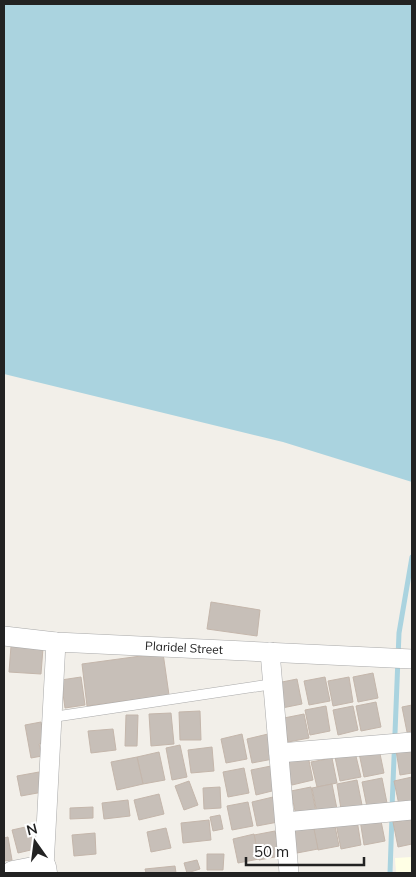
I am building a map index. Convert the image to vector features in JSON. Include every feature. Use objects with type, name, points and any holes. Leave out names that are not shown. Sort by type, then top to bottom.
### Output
[{"type":"street","name":"Plaridel Street","points":[[4,636],[56,642],[412,659]]},
{"type":"street","points":[[13,873],[45,870],[56,642]]},
{"type":"street","points":[[270,652],[289,873]]},
{"type":"street","points":[[279,753],[412,742]]},
{"type":"street","points":[[285,822],[412,810]]},
{"type":"lane","points":[[53,718],[272,684]]},
{"type":"shaded area","points":[[412,857],[412,873],[396,873],[395,858]]},
{"type":"water","points":[[4,4],[412,4],[412,482],[283,442],[4,374]]},
{"type":"building","points":[[211,602],[260,610],[257,636],[207,629]]},
{"type":"building","points":[[11,646],[43,648],[41,674],[9,672]]},
{"type":"building","points":[[163,653],[169,695],[87,706],[82,664]]},
{"type":"building","points":[[373,673],[378,698],[358,702],[353,677]]},
{"type":"building","points":[[81,677],[85,705],[65,708],[61,680]]},
{"type":"building","points":[[325,677],[330,701],[309,705],[304,681]]},
{"type":"building","points":[[349,677],[353,702],[333,706],[328,681]]},
{"type":"building","points":[[297,679],[302,704],[282,708],[277,683]]},
{"type":"building","points":[[376,702],[381,727],[361,731],[356,706]]},
{"type":"building","points":[[412,705],[412,731],[407,732],[402,707]]},
{"type":"building","points":[[326,706],[330,731],[310,735],[305,710]]},
{"type":"building","points":[[353,706],[358,730],[338,735],[333,710]]},
{"type":"building","points":[[200,711],[201,740],[180,740],[179,712]]},
{"type":"building","points":[[171,713],[174,744],[151,746],[149,714]]},
{"type":"building","points":[[304,714],[309,738],[288,742],[284,718]]},
{"type":"building","points":[[126,715],[138,715],[137,746],[125,746]]},
{"type":"building","points":[[41,722],[45,743],[39,744],[42,756],[31,758],[25,725]]},
{"type":"building","points":[[113,729],[116,750],[91,753],[88,731]]},
{"type":"building","points":[[242,734],[247,759],[226,763],[221,739]]},
{"type":"building","points":[[268,734],[273,759],[252,763],[247,739]]},
{"type":"building","points":[[180,745],[187,777],[172,780],[166,748]]},
{"type":"building","points":[[212,747],[214,771],[191,773],[188,750]]},
{"type":"building","points":[[412,748],[412,773],[400,775],[396,750]]},
{"type":"building","points":[[379,749],[384,773],[364,777],[359,753]]},
{"type":"building","points":[[159,752],[165,780],[143,784],[137,757]]},
{"type":"building","points":[[355,752],[361,777],[340,781],[335,757]]},
{"type":"building","points":[[308,756],[313,780],[292,785],[287,760]]},
{"type":"building","points":[[137,757],[143,784],[117,790],[111,762]]},
{"type":"building","points":[[332,758],[337,783],[317,787],[311,762]]},
{"type":"building","points":[[271,766],[276,790],[256,795],[251,770]]},
{"type":"building","points":[[244,768],[249,793],[228,797],[223,772]]},
{"type":"building","points":[[39,772],[43,792],[21,796],[17,776]]},
{"type":"building","points":[[412,777],[412,802],[399,805],[394,781]]},
{"type":"building","points":[[382,778],[387,803],[367,807],[362,782]]},
{"type":"building","points":[[357,780],[362,805],[341,809],[337,784]]},
{"type":"building","points":[[189,781],[198,805],[184,810],[175,786]]},
{"type":"building","points":[[332,784],[337,809],[317,813],[312,788]]},
{"type":"building","points":[[220,787],[221,808],[204,809],[203,788]]},
{"type":"building","points":[[311,787],[316,812],[296,816],[291,791]]},
{"type":"building","points":[[159,794],[164,814],[139,820],[134,800]]},
{"type":"building","points":[[273,797],[278,822],[257,826],[252,802]]},
{"type":"building","points":[[128,800],[130,816],[104,819],[102,803]]},
{"type":"building","points":[[248,802],[253,826],[232,830],[227,806]]},
{"type":"building","points":[[93,807],[93,818],[70,819],[70,808]]},
{"type":"building","points":[[220,815],[223,829],[213,831],[210,817]]},
{"type":"building","points":[[380,816],[385,841],[364,845],[360,820]]},
{"type":"building","points":[[412,819],[412,844],[398,847],[393,822]]},
{"type":"building","points":[[209,820],[211,840],[183,843],[181,823]]},
{"type":"building","points":[[357,820],[361,845],[341,849],[336,824]]},
{"type":"building","points":[[334,821],[339,846],[318,850],[313,825]]},
{"type":"building","points":[[313,824],[318,849],[297,853],[293,828]]},
{"type":"building","points":[[30,826],[35,849],[18,853],[12,830]]},
{"type":"building","points":[[166,828],[171,848],[151,852],[147,832]]},
{"type":"building","points":[[275,831],[280,856],[259,860],[254,835]]},
{"type":"building","points":[[95,833],[96,854],[74,856],[72,835]]},
{"type":"building","points":[[254,834],[259,859],[238,863],[233,839]]},
{"type":"building","points":[[8,837],[12,860],[4,861],[4,838]]},
{"type":"building","points":[[207,854],[224,854],[223,870],[207,870]]},
{"type":"building","points":[[197,860],[200,869],[187,873],[184,863]]},
{"type":"building","points":[[175,866],[176,873],[146,873],[145,869]]},
{"type":"waterway","points":[[392,808],[399,633],[412,557]]},
{"type":"waterway","points":[[390,873],[392,816]]}]
